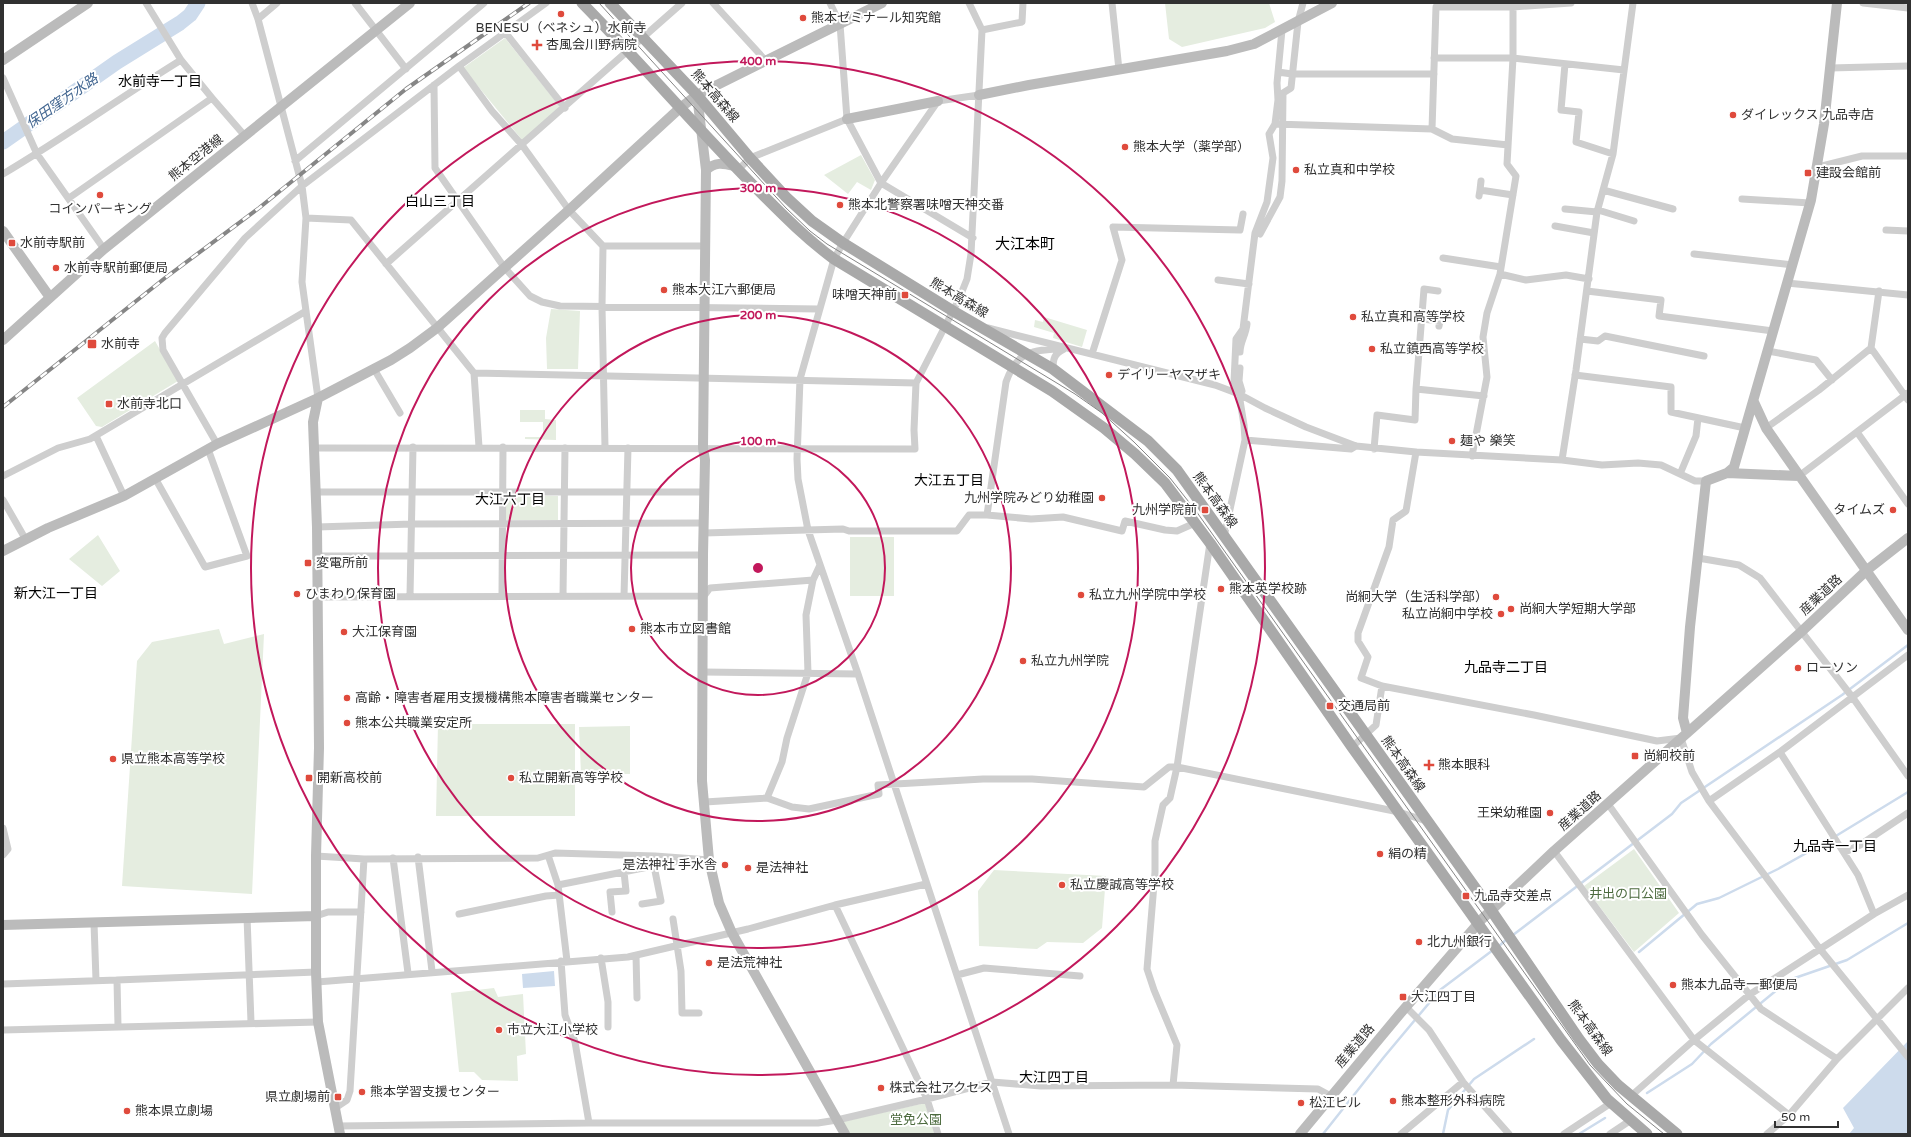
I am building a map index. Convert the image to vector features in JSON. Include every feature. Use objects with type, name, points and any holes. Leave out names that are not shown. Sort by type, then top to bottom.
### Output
[{"type":"main road","points":[[582,3],[628,50],[736,168],[807,239],[834,259],[1052,391],[1104,428],[1135,454],[1165,483],[1210,543],[1352,747],[1560,1040],[1620,1111],[1647,1134]]},
{"type":"main road","name":"熊本高森線","points":[[610,3],[697,95],[750,158],[786,197],[812,221],[843,243],[953,311],[1053,369],[1148,441],[1177,470],[1491,910],[1579,1039],[1598,1064],[1634,1099],[1677,1134]]},
{"type":"street","points":[[3,60],[88,3]]},
{"type":"street","points":[[146,3],[181,60],[245,136]]},
{"type":"street","points":[[252,3],[258,19],[280,108],[302,186],[306,218],[302,282],[318,398],[313,422],[317,527],[319,748],[316,856],[316,977],[318,1022],[339,1130],[589,1123],[818,1123],[927,1099],[992,1082],[1041,1086],[1173,1085],[1318,1089],[1330,1096]]},
{"type":"street","points":[[258,19],[277,3]]},
{"type":"street","points":[[355,3],[406,69]]},
{"type":"street","name":"熊本空港線","points":[[3,340],[49,296],[104,249],[410,3]]},
{"type":"street","points":[[295,161],[484,3]]},
{"type":"street","points":[[155,478],[205,567],[247,556],[212,446],[183,384],[163,350],[162,338],[245,238],[302,186],[459,66],[546,3]]},
{"type":"street","points":[[386,264],[565,108],[682,3]]},
{"type":"street","points":[[713,3],[766,61]]},
{"type":"street","points":[[830,3],[840,24],[847,119],[881,183],[973,238]]},
{"type":"street","points":[[3,551],[48,528],[124,496],[212,446],[318,398],[374,369],[410,348],[437,328],[680,108],[697,95],[882,3]]},
{"type":"street","points":[[314,448],[605,447],[915,449],[914,430],[916,383],[946,326],[967,279],[973,238],[982,30],[969,3]]},
{"type":"street","points":[[982,30],[1022,22],[1023,3]]},
{"type":"street","points":[[1112,3],[1119,70]]},
{"type":"street","points":[[1238,394],[1242,391],[1239,381],[1240,344],[1246,336],[1260,231],[1280,197],[1282,181],[1283,93],[1291,88],[1298,22],[1303,3]]},
{"type":"street","points":[[706,170],[711,165],[719,163],[736,168],[750,158],[847,119],[938,101],[979,95],[1029,84],[1227,51],[1254,44],[1332,3]]},
{"type":"street","points":[[1432,129],[1436,7],[1571,3]]},
{"type":"street","points":[[1562,460],[1589,279],[1597,211],[1613,154],[1633,3]]},
{"type":"street","points":[[976,325],[1215,385],[1238,394],[1306,427],[1356,446],[1374,449],[1472,456],[1562,460],[1602,465],[1638,463],[1661,465],[1695,481],[1706,481],[1727,473],[1734,467],[1754,402],[1810,203],[1818,167],[1837,3]]},
{"type":"street","points":[[1863,3],[1908,8]]},
{"type":"street","points":[[1472,456],[1487,377],[1483,337],[1487,313],[1500,270],[1516,176],[1507,164],[1513,58],[1513,5]]},
{"type":"street","points":[[1224,537],[1245,440],[1244,424],[1234,382],[1236,339],[1243,329],[1255,233],[1267,202],[1272,158],[1269,134],[1275,124],[1278,100],[1278,72],[1282,30]]},
{"type":"street","points":[[505,32],[565,108]]},
{"type":"street","points":[[1434,58],[1513,58],[1624,70]]},
{"type":"street","points":[[3,174],[37,154],[95,114],[181,60]]},
{"type":"street","points":[[1566,64],[1561,110],[1579,112],[1576,142],[1613,154]]},
{"type":"street","points":[[459,66],[492,111],[522,145],[569,210],[603,246],[602,307],[605,447]]},
{"type":"street","points":[[1830,68],[1908,66]]},
{"type":"street","points":[[1278,72],[1292,74],[1434,74]]},
{"type":"street","points":[[3,78],[37,154],[104,249]]},
{"type":"street","points":[[434,85],[435,168],[504,267],[530,296],[542,302],[560,306],[819,309]]},
{"type":"street","points":[[697,95],[706,170],[703,308],[703,448],[705,460],[705,492],[703,555],[704,672],[702,781],[709,860],[719,903],[732,933],[845,1134]]},
{"type":"street","points":[[69,198],[212,98]]},
{"type":"street","points":[[938,101],[881,183],[834,259],[800,379],[799,448],[797,459],[800,494],[808,530],[858,674],[926,884],[1010,1134]]},
{"type":"street","points":[[1275,124],[1432,129],[1452,139],[1508,145]]},
{"type":"street","points":[[1818,167],[1862,156],[1908,156]]},
{"type":"street","points":[[1481,181],[1480,193],[1513,195]]},
{"type":"street","points":[[1603,190],[1673,209]]},
{"type":"street","points":[[1742,199],[1810,203]]},
{"type":"street","points":[[1565,209],[1597,211],[1634,221]]},
{"type":"street","points":[[1092,354],[1122,260],[1113,227],[1240,230],[1243,214]]},
{"type":"street","points":[[306,218],[351,220],[474,373],[479,447]]},
{"type":"street","points":[[1555,226],[1594,233]]},
{"type":"street","points":[[1886,230],[1908,231]]},
{"type":"street","points":[[3,231],[49,296]]},
{"type":"street","points":[[603,246],[704,246]]},
{"type":"street","points":[[1694,254],[1793,265]]},
{"type":"street","points":[[1443,258],[1500,270],[1526,280],[1566,275],[1589,279]]},
{"type":"street","points":[[1218,280],[1249,284]]},
{"type":"street","points":[[1787,283],[1908,295]]},
{"type":"street","points":[[1374,449],[1377,415],[1415,420],[1424,289],[1438,291]]},
{"type":"street","points":[[1587,291],[1661,300],[1659,316],[1773,331]]},
{"type":"street","points":[[1766,428],[1832,380],[1870,348],[1879,291]]},
{"type":"street","points":[[3,476],[58,448],[96,436],[306,312]]},
{"type":"street","points":[[1422,319],[1440,321],[1439,326]]},
{"type":"street","points":[[1580,339],[1598,341],[1605,336],[1704,356]]},
{"type":"street","points":[[987,515],[1006,382],[1012,366],[1026,354],[1050,349],[1066,348]]},
{"type":"street","points":[[1053,369],[1053,362],[1057,352],[1066,348]]},
{"type":"street","points":[[1727,473],[1800,476],[1907,396],[1870,348]]},
{"type":"street","points":[[1768,351],[1816,360],[1832,380]]},
{"type":"street","points":[[374,369],[400,413]]},
{"type":"street","points":[[474,373],[800,379],[916,383]]},
{"type":"street","points":[[1575,375],[1671,387],[1670,412],[1745,428]]},
{"type":"street","points":[[1416,389],[1484,396]]},
{"type":"street","points":[[1754,402],[1766,428],[1908,630]]},
{"type":"street","points":[[1680,474],[1696,436],[1698,418]]},
{"type":"street","points":[[1857,432],[1908,504]]},
{"type":"street","points":[[96,436],[124,496]]},
{"type":"street","points":[[1245,440],[1351,449],[1356,446]]},
{"type":"street","points":[[410,596],[413,447]]},
{"type":"street","points":[[502,596],[504,447]]},
{"type":"street","points":[[563,596],[565,448]]},
{"type":"street","points":[[624,596],[628,448]]},
{"type":"street","points":[[1416,452],[1406,511],[1393,520],[1389,547],[1358,633],[1358,641],[1368,658],[1361,678],[1382,686],[1534,715],[1657,741],[1684,735]]},
{"type":"street","points":[[1706,481],[1690,627],[1683,718],[1684,735],[1692,772],[1709,801],[1820,949],[1908,1057]]},
{"type":"street","points":[[316,492],[705,492]]},
{"type":"street","points":[[3,500],[26,540]]},
{"type":"street","points":[[317,527],[412,524],[626,524],[704,528],[808,530],[843,529],[849,531],[957,531],[969,515],[1031,519],[1063,517],[1122,531],[1125,521],[1165,530],[1177,531],[1195,523]]},
{"type":"street","name":"産業道路","points":[[1300,1134],[1406,1006],[1477,924],[1491,910],[1684,735],[1801,632],[1867,570],[1908,538]]},
{"type":"street","points":[[1173,1085],[1177,1045],[1147,969],[1155,872],[1155,841],[1163,805],[1170,798],[1177,767],[1210,543]]},
{"type":"street","points":[[317,556],[703,555]]},
{"type":"street","points":[[1698,558],[1739,565],[1760,578],[1853,698],[1908,776]]},
{"type":"street","points":[[767,798],[782,762],[787,738],[808,673],[806,615],[813,580],[820,565]]},
{"type":"street","points":[[704,596],[710,588],[813,580]]},
{"type":"street","points":[[318,597],[704,596]]},
{"type":"street","points":[[1709,801],[1780,752],[1908,655]]},
{"type":"street","points":[[704,672],[858,674]]},
{"type":"street","points":[[1352,747],[1376,725],[1382,686]]},
{"type":"street","points":[[1780,752],[1832,836],[1845,852],[1858,875],[1874,914]]},
{"type":"street","points":[[704,802],[767,798],[792,807],[809,809],[879,794],[878,785],[983,779],[1032,779],[1144,787],[1169,767],[1177,767],[1399,812],[1426,820]]},
{"type":"street","points":[[1608,804],[1702,935],[1761,1009],[1837,1060]]},
{"type":"street","points":[[1845,852],[1860,845],[1908,814]]},
{"type":"street","points":[[3,828],[8,849],[3,855]]},
{"type":"street","points":[[1554,852],[1694,1040],[1789,1115]]},
{"type":"street","points":[[316,856],[364,858],[538,858],[555,853],[692,858],[709,860]]},
{"type":"street","points":[[548,855],[558,885],[564,961],[565,1014],[575,1042],[589,1123]]},
{"type":"street","points":[[418,857],[432,971]]},
{"type":"street","points":[[335,1108],[347,1100],[350,1091],[364,858]]},
{"type":"street","points":[[394,858],[408,973]]},
{"type":"street","points":[[558,885],[692,858]]},
{"type":"street","points":[[642,904],[661,900],[654,866]]},
{"type":"street","points":[[612,912],[610,892],[626,891],[624,872]]},
{"type":"street","points":[[3,984],[249,974],[356,978],[636,955],[732,933],[835,905],[926,884]]},
{"type":"street","points":[[458,914],[546,896],[559,895]]},
{"type":"street","points":[[1634,1099],[1694,1040],[1749,995],[1874,914],[1908,895]]},
{"type":"street","points":[[835,905],[927,1099],[938,1134]]},
{"type":"street","points":[[3,926],[247,917],[316,916],[328,912],[361,912]]},
{"type":"street","points":[[247,917],[251,1022]]},
{"type":"street","points":[[673,919],[681,971],[682,1013],[699,1014]]},
{"type":"street","points":[[94,923],[96,980]]},
{"type":"street","points":[[636,955],[637,998]]},
{"type":"street","points":[[601,958],[608,1002],[608,1027]]},
{"type":"street","points":[[957,975],[984,968],[1080,976]]},
{"type":"street","points":[[117,980],[118,1026]]},
{"type":"street","points":[[1767,1134],[1789,1115],[1837,1060],[1908,988]]},
{"type":"street","points":[[1406,1006],[1429,1030],[1463,1082],[1510,1134]]},
{"type":"street","points":[[3,1030],[251,1022],[318,1022]]},
{"type":"street","points":[[1401,1134],[1463,1082]]},
{"type":"street","points":[[1564,1134],[1620,1111]]},
{"type":"street","points":[[1610,1134],[1620,1111]]},
{"type":"green space","points":[[1165,3],[1269,3],[1275,22],[1265,28],[1182,47],[1169,39]]},
{"type":"green space","points":[[505,38],[561,108],[523,141],[463,68]]},
{"type":"green space","points":[[861,155],[875,180],[871,190],[857,182],[848,194],[824,175]]},
{"type":"green space","points":[[551,309],[580,311],[578,369],[547,369],[546,338]]},
{"type":"green space","points":[[1044,317],[1087,330],[1082,347],[1053,338],[1054,333],[1034,327],[1035,320],[1043,322]]},
{"type":"green space","points":[[155,341],[178,381],[102,427],[96,426],[77,398]]},
{"type":"green space","points":[[520,410],[545,410],[545,419],[556,420],[556,440],[525,439],[525,437],[543,437],[543,422],[520,422]]},
{"type":"green space","points":[[506,495],[558,496],[558,520],[505,520]]},
{"type":"green space","points":[[98,535],[120,571],[102,586],[69,559]]},
{"type":"green space","points":[[850,537],[894,537],[894,596],[850,596]]},
{"type":"green space","points":[[219,629],[224,644],[264,634],[252,894],[122,886],[137,661],[152,642]]},
{"type":"green space","points":[[438,724],[575,724],[575,816],[436,816]]},
{"type":"green space","points":[[630,726],[630,774],[581,774],[579,727]]},
{"type":"green space","name":"井出の口公園","points":[[1634,849],[1679,913],[1634,952],[1584,886]]},
{"type":"green space","points":[[994,870],[1106,876],[1102,928],[1083,943],[1047,942],[1037,949],[979,946],[978,891]]},
{"type":"green space","points":[[494,988],[498,997],[523,994],[526,1054],[517,1056],[518,1081],[482,1080],[474,1072],[459,1072],[451,993]]},
{"type":"green space","name":"堂免公園","points":[[925,1103],[935,1134],[848,1134],[841,1122]]},
{"type":"water","points":[[554,971],[555,986],[523,988],[522,974]]},
{"type":"water","points":[[1908,1041],[1908,1134],[1849,1134],[1854,1128],[1843,1108]]},
{"type":"waterway","name":"保田窪方水路","points":[[3,142],[117,62],[180,23],[190,15],[198,3]]},
{"type":"waterway","points":[[1513,935],[1672,814],[1681,803],[1842,695],[1908,645]]},
{"type":"waterway","points":[[1639,952],[1697,904],[1719,898],[1778,869],[1826,842],[1908,792]]},
{"type":"waterway","points":[[1647,1093],[1692,1064],[1711,1044],[1789,980],[1847,960],[1908,923]]},
{"type":"waterway","points":[[1499,946],[1507,939]]},
{"type":"waterway","points":[[1323,1134],[1384,1057],[1440,990],[1493,950]]},
{"type":"waterway","points":[[1443,1134],[1448,1110],[1474,1079],[1534,1039]]},
{"type":"waterway","points":[[1579,1134],[1605,1118]]},
{"type":"tram line","points":[[599,3],[786,208],[810,231],[827,244],[1075,394],[1102,413],[1170,478],[1196,511],[1590,1065],[1627,1104],[1664,1134]]},
{"type":"railway","points":[[3,407],[165,278],[259,208],[406,89],[529,3]]},
{"type":"place","name":"BENESU（ベネシュ）水前寺","points":[[561,14]]},
{"type":"place","name":"熊本ゼミナール知究館","points":[[803,18]]},
{"type":"place","name":"杏風会川野病院","points":[[537,45]]},
{"type":"place","name":"ダイレックス 九品寺店","points":[[1733,115]]},
{"type":"place","name":"熊本大学（薬学部）","points":[[1125,147]]},
{"type":"place","name":"私立真和中学校","points":[[1296,170]]},
{"type":"place","name":"建設会館前","points":[[1808,173]]},
{"type":"place","name":"コインパーキング","points":[[100,195]]},
{"type":"place","name":"熊本北警察署味噌天神交番","points":[[840,205]]},
{"type":"place","name":"水前寺駅前","points":[[12,243]]},
{"type":"place","name":"水前寺駅前郵便局","points":[[56,268]]},
{"type":"place","name":"熊本大江六郵便局","points":[[664,290]]},
{"type":"place","name":"味噌天神前","points":[[905,295]]},
{"type":"place","name":"私立真和高等学校","points":[[1353,317]]},
{"type":"place","name":"水前寺","points":[[92,344]]},
{"type":"place","name":"私立鎮西高等学校","points":[[1372,349]]},
{"type":"place","name":"デイリーヤマザキ","points":[[1109,375]]},
{"type":"place","name":"水前寺北口","points":[[109,404]]},
{"type":"place","name":"麺や 樂笑","points":[[1452,441]]},
{"type":"place","name":"九州学院みどり幼稚園","points":[[1102,498]]},
{"type":"place","name":"九州学院前","points":[[1205,510]]},
{"type":"place","name":"タイムズ","points":[[1893,510]]},
{"type":"place","name":"変電所前","points":[[308,563]]},
{"type":"place","name":"熊本英学校跡","points":[[1221,589]]},
{"type":"place","name":"ひまわり保育園","points":[[297,594]]},
{"type":"place","name":"私立九州学院中学校","points":[[1081,595]]},
{"type":"place","name":"尚絅大学（生活科学部）","points":[[1496,597]]},
{"type":"place","name":"尚絅大学短期大学部","points":[[1511,609]]},
{"type":"place","name":"私立尚絅中学校","points":[[1501,614]]},
{"type":"place","name":"熊本市立図書館","points":[[632,629]]},
{"type":"place","name":"大江保育園","points":[[344,632]]},
{"type":"place","name":"私立九州学院","points":[[1023,661]]},
{"type":"place","name":"ローソン","points":[[1798,668]]},
{"type":"place","name":"高齢・障害者雇用支援機構熊本障害者職業センター","points":[[347,698]]},
{"type":"place","name":"交通局前","points":[[1330,706]]},
{"type":"place","name":"熊本公共職業安定所","points":[[347,723]]},
{"type":"place","name":"尚絅校前","points":[[1635,756]]},
{"type":"place","name":"県立熊本高等学校","points":[[113,759]]},
{"type":"place","name":"熊本眼科","points":[[1429,765]]},
{"type":"place","name":"開新高校前","points":[[309,778]]},
{"type":"place","name":"私立開新高等学校","points":[[511,778]]},
{"type":"place","name":"王栄幼稚園","points":[[1550,813]]},
{"type":"place","name":"絹の精","points":[[1380,854]]},
{"type":"place","name":"是法神社 手水舎","points":[[725,865]]},
{"type":"place","name":"是法神社","points":[[748,868]]},
{"type":"place","name":"私立慶誠高等学校","points":[[1062,885]]},
{"type":"place","name":"九品寺交差点","points":[[1466,896]]},
{"type":"place","name":"北九州銀行","points":[[1419,942]]},
{"type":"place","name":"是法荒神社","points":[[709,963]]},
{"type":"place","name":"熊本九品寺一郵便局","points":[[1673,985]]},
{"type":"place","name":"大江四丁目","points":[[1403,997]]},
{"type":"place","name":"市立大江小学校","points":[[499,1030]]},
{"type":"place","name":"株式会社アクセス","points":[[881,1088]]},
{"type":"place","name":"熊本学習支援センター","points":[[362,1092]]},
{"type":"place","name":"県立劇場前","points":[[338,1097]]},
{"type":"place","name":"熊本整形外科病院","points":[[1393,1101]]},
{"type":"place","name":"松江ビル","points":[[1301,1103]]},
{"type":"place","name":"熊本県立劇場","points":[[127,1111]]},
{"type":"district","name":"水前寺一丁目","points":[[160,81]]},
{"type":"district","name":"白山三丁目","points":[[440,201]]},
{"type":"district","name":"大江本町","points":[[1025,244]]},
{"type":"district","name":"大江五丁目","points":[[949,480]]},
{"type":"district","name":"大江六丁目","points":[[510,499]]},
{"type":"district","name":"新大江一丁目","points":[[56,593]]},
{"type":"district","name":"九品寺二丁目","points":[[1506,667]]},
{"type":"district","name":"九品寺一丁目","points":[[1835,846]]},
{"type":"district","name":"大江四丁目","points":[[1054,1077]]}]
